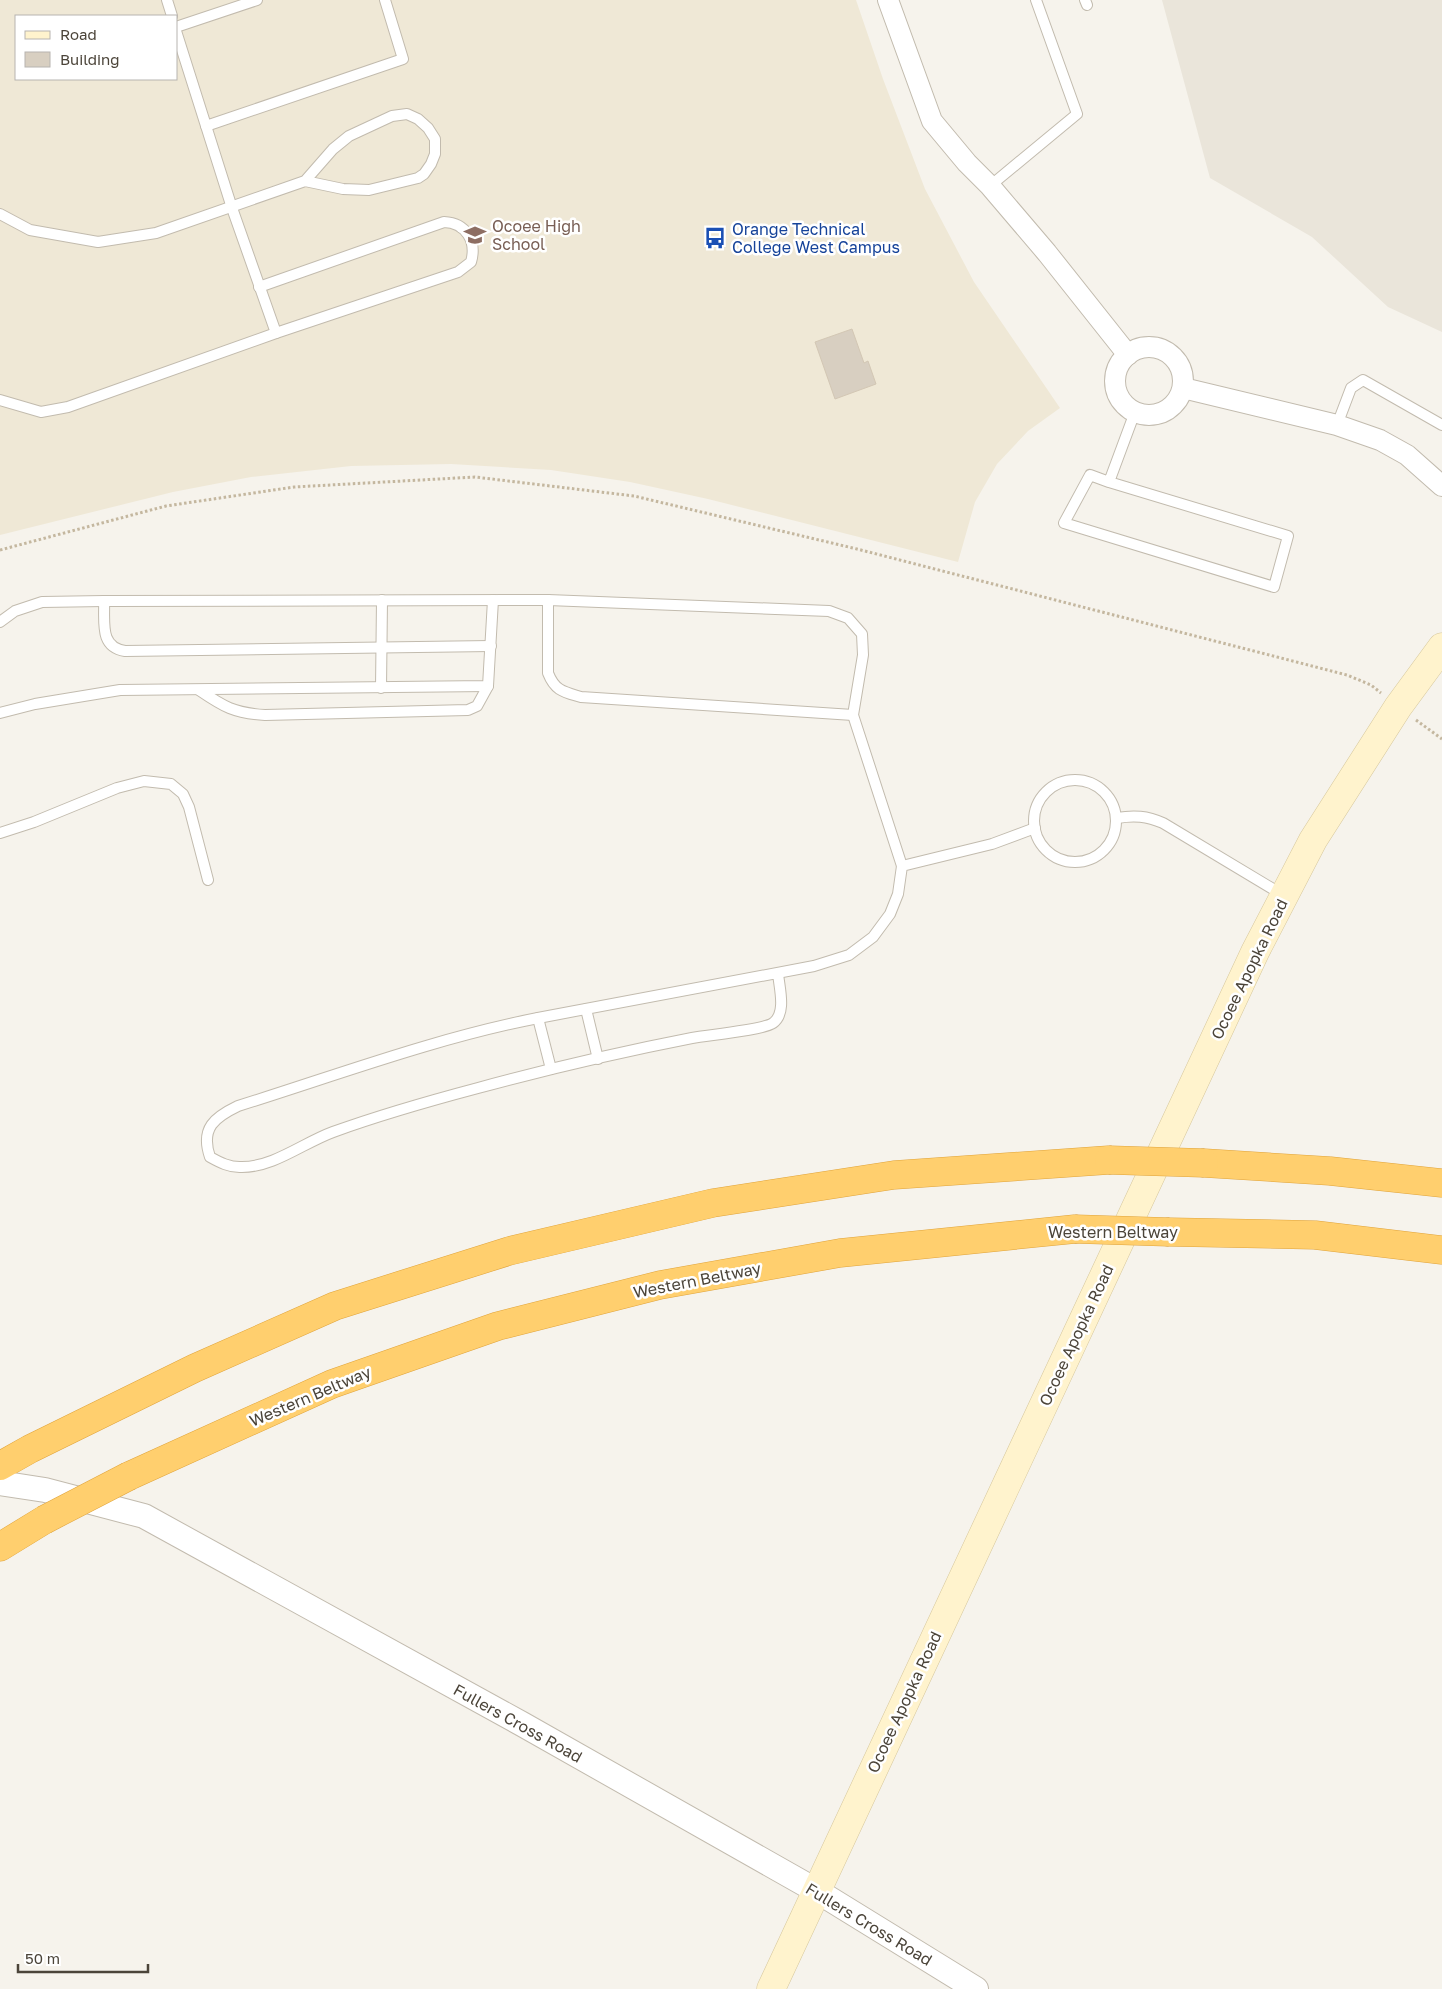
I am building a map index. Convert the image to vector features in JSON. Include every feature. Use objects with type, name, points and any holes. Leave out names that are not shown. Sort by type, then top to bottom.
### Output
[{"type":"highway","points":[[0,1466],[30,1449],[195,1368],[335,1306],[509,1251],[713,1202],[885,1176],[1109,1160],[1204,1163],[1330,1171],[1442,1182]]},
{"type":"highway","name":"Western Beltway","points":[[0,1547],[44,1520],[129,1476],[332,1384],[498,1326],[660,1285],[840,1253],[1075,1229],[1315,1235],[1442,1250]]},
{"type":"main road","name":"Ocoee Apopka Road","points":[[771,1989],[1247,970],[1284,896],[1313,840],[1398,707],[1442,648]]},
{"type":"street","points":[[888,0],[932,121],[1047,253],[1128,355]]},
{"type":"street","points":[[1145,347],[1157,348],[1167,351],[1181,367],[1184,377],[1183,388],[1180,398],[1164,412],[1154,415],[1142,415],[1122,402],[1116,391],[1115,379],[1118,368],[1133,351],[1145,347]]},
{"type":"street","points":[[1183,388],[1337,425],[1380,440],[1407,455],[1442,486]]},
{"type":"street","name":"Fullers Cross Road","points":[[0,1483],[46,1490],[144,1516],[505,1715],[817,1891],[976,1989]]},
{"type":"lane","points":[[166,0],[172,15]]},
{"type":"lane","points":[[178,28],[257,0]]},
{"type":"lane","points":[[206,126],[403,58],[386,0]]},
{"type":"lane","points":[[990,186],[1077,114],[1036,0]]},
{"type":"lane","points":[[178,35],[232,208],[276,333]]},
{"type":"lane","points":[[0,214],[30,230],[98,242],[156,233],[232,208],[304,181],[333,149],[349,136],[392,116],[407,114],[418,119],[436,139],[435,154],[431,164],[424,174],[418,178],[363,190],[327,187],[304,181]]},
{"type":"lane","points":[[0,400],[41,412],[68,407],[276,333],[458,272],[471,262],[473,244],[465,229],[459,225],[444,222],[259,287]]},
{"type":"lane","points":[[1337,425],[1351,388],[1363,380],[1442,425]]},
{"type":"lane","points":[[1109,482],[1135,412]]},
{"type":"lane","points":[[1090,476],[1109,482],[1288,536],[1274,587],[1064,523],[1090,476]]},
{"type":"lane","points":[[381,688],[382,600]]},
{"type":"lane","points":[[200,690],[223,706],[243,714],[468,710],[477,706],[488,686],[493,600]]},
{"type":"lane","points":[[548,600],[548,674],[552,684],[562,691],[581,697],[853,715]]},
{"type":"lane","points":[[0,622],[15,610],[42,602],[548,600],[829,611],[848,618],[862,634],[863,655],[853,715],[902,866],[898,894],[890,914],[873,937],[849,955],[814,966],[495,1026],[238,1106],[220,1115],[210,1126],[206,1145],[210,1157],[223,1164],[241,1168],[264,1163],[331,1132],[407,1107],[551,1069],[772,1024],[780,1015],[781,1003],[778,973]]},
{"type":"lane","points":[[104,601],[105,631],[109,644],[114,649],[125,651],[491,646]]},
{"type":"lane","points":[[0,712],[44,702],[120,690],[488,686]]},
{"type":"lane","points":[[1070,780],[1084,780],[1096,786],[1107,795],[1114,805],[1117,818],[1114,834],[1106,848],[1095,856],[1082,861],[1068,861],[1056,856],[1045,848],[1039,840],[1035,828],[1035,812],[1039,800],[1047,790],[1058,783],[1070,780]]},
{"type":"lane","points":[[0,833],[34,822],[118,788],[144,782],[171,784],[182,794],[189,807],[208,880]]},
{"type":"lane","points":[[1117,818],[1134,815],[1164,823],[1284,896]]},
{"type":"lane","points":[[902,866],[992,844],[1035,828]]},
{"type":"lane","points":[[586,1009],[598,1058]]},
{"type":"lane","points":[[538,1018],[551,1069]]},
{"type":"path","points":[[0,550],[166,506],[294,487],[475,477],[634,496],[866,552],[1347,675]]},
{"type":"shaded area","name":"Ocoee High School","points":[[0,0],[856,0],[883,79],[925,189],[974,282],[1060,408],[1028,431],[997,464],[975,502],[958,562],[708,499],[630,482],[551,470],[451,464],[351,466],[251,477],[173,492],[0,535]]},
{"type":"shaded area","points":[[1162,0],[1442,0],[1442,332],[1388,307],[1312,237],[1210,178]]},
{"type":"building","points":[[852,329],[864,363],[868,361],[876,384],[835,399],[815,342]]},
{"type":"place","name":"Ocoee High School","points":[[475,235]]},
{"type":"place","name":"Orange Technical College West Campus","points":[[715,238]]}]
